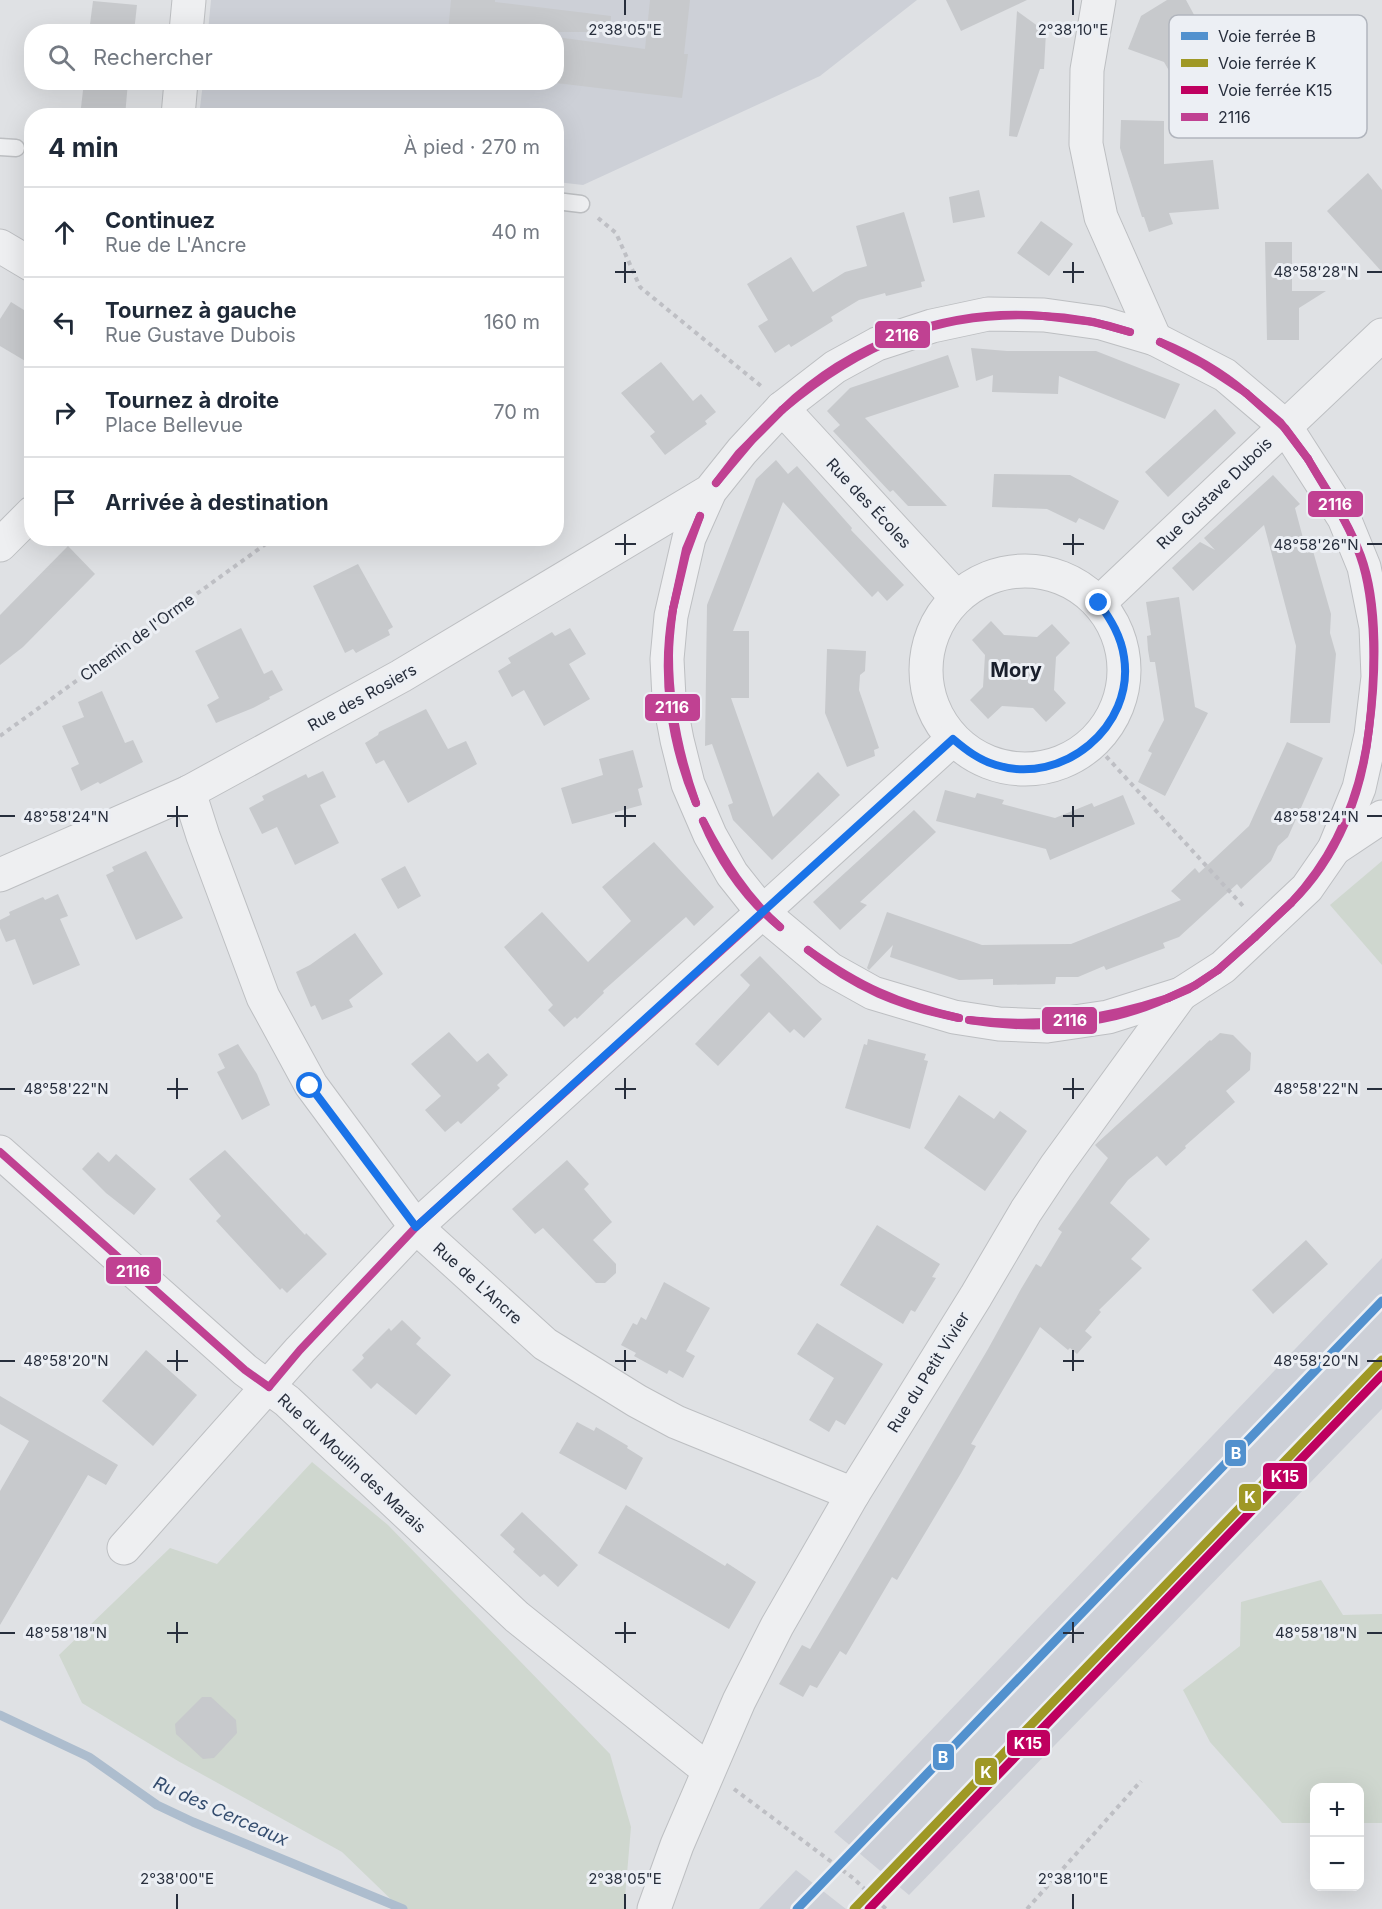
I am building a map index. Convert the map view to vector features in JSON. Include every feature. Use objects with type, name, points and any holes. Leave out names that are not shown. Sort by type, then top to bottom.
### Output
[{"type":"street","points":[[187,24],[189,0]]},
{"type":"street","points":[[1099,0],[1087,70],[1086,144],[1101,216],[1155,339]]},
{"type":"street","points":[[179,108],[180,90]]},
{"type":"street","points":[[0,246],[24,261]]},
{"type":"street","points":[[988,315],[1044,315],[1101,323],[1155,339],[1225,375],[1285,426],[1344,518],[1364,567],[1376,627],[1378,677],[1371,735],[1359,788],[1334,849],[1307,888],[1223,968],[1181,994],[1108,1017],[1047,1026],[999,1024],[954,1017],[873,993],[830,969],[763,913],[732,874],[710,835],[688,784],[676,740],[669,698],[667,659],[673,606],[689,538],[710,491],[742,451],[782,408],[835,367],[878,344],[932,326],[988,315]]},
{"type":"street","name":"Rue Gustave Dubois","points":[[1099,603],[1382,335]]},
{"type":"street","name":"Rue des Écoles","points":[[782,408],[956,597]]},
{"type":"street","name":"Rue des Rosiers","points":[[0,875],[189,792],[401,676],[710,491]]},
{"type":"street","points":[[0,545],[24,521]]},
{"type":"street","points":[[1013,571],[1045,572],[1075,583],[1099,603],[1116,629],[1124,658],[1124,669],[1123,689],[1113,718],[1094,743],[1072,758],[1048,767],[1022,770],[996,766],[973,755],[953,739],[934,713],[926,683],[926,662],[927,651],[938,622],[956,597],[983,579],[1013,571]]},
{"type":"street","points":[[124,1548],[300,1350],[416,1227],[953,739]]},
{"type":"street","name":"Rue de L'Ancre","points":[[189,792],[202,836],[269,1007],[310,1086],[416,1227],[545,1344],[637,1401],[676,1422],[853,1494]]},
{"type":"street","points":[[1334,849],[1382,817]]},
{"type":"street","name":"Rue du Petit Vivier","points":[[654,1909],[676,1845],[739,1701],[777,1626],[853,1494],[1026,1211],[1181,994]]},
{"type":"street","name":"Rue du Moulin des Marais","points":[[0,1152],[245,1370],[287,1401],[517,1617],[708,1770]]},
{"type":"lane","points":[[564,202],[581,204]]},
{"type":"path","points":[[581,204],[616,233],[640,286],[705,342],[759,384],[782,408]]},
{"type":"path","name":"Chemin de l'Orme","points":[[0,736],[263,546]]},
{"type":"path","points":[[1094,743],[1264,929]]},
{"type":"path","points":[[708,1770],[853,1878],[886,1909]]},
{"type":"path","points":[[1027,1909],[1141,1781]]},
{"type":"shaded area","points":[[211,0],[917,0],[820,76],[583,185],[564,183],[564,108],[200,108],[202,90],[564,90],[564,24],[209,24]]},
{"type":"shaded area","points":[[1382,861],[1382,965],[1330,905]]},
{"type":"shaded area","points":[[1382,1258],[1382,1409],[909,1895],[834,1832]]},
{"type":"shaded area","points":[[312,1462],[388,1525],[610,1754],[631,1827],[624,1909],[401,1909],[342,1852],[178,1761],[82,1703],[59,1655],[170,1548],[217,1564]]},
{"type":"shaded area","points":[[1321,1580],[1343,1615],[1382,1614],[1382,1823],[1364,1823],[1364,1783],[1310,1783],[1310,1823],[1282,1823],[1210,1742],[1183,1690],[1240,1646],[1241,1602]]},
{"type":"shaded area","points":[[796,1870],[846,1909],[759,1909]]},
{"type":"building","points":[[451,0],[495,0],[495,2],[611,16],[610,32],[564,32],[564,24],[449,24]]},
{"type":"building","points":[[650,0],[690,0],[684,54],[688,54],[682,98],[564,84],[564,38],[645,49]]},
{"type":"building","points":[[946,0],[1027,0],[961,31]]},
{"type":"building","points":[[1167,0],[1186,0],[1194,15],[1169,15],[1169,71],[1164,62],[1128,49],[1141,16]]},
{"type":"building","points":[[93,1],[137,5],[135,24],[90,24]]},
{"type":"building","points":[[1017,11],[1046,32],[1044,69],[1040,69],[1017,137],[1009,136]]},
{"type":"building","points":[[83,90],[127,90],[126,108],[81,108]]},
{"type":"building","points":[[1121,120],[1164,121],[1164,164],[1213,160],[1219,209],[1169,213],[1173,224],[1149,232],[1120,148]]},
{"type":"building","points":[[1368,173],[1382,190],[1382,272],[1327,211]]},
{"type":"building","points":[[979,190],[985,217],[953,223],[949,197]]},
{"type":"building","points":[[904,212],[925,281],[921,282],[922,287],[859,300],[831,317],[833,321],[791,347],[789,344],[775,353],[758,326],[768,320],[747,284],[791,257],[813,292],[845,272],[867,266],[856,226]]},
{"type":"building","points":[[1041,221],[1073,244],[1049,276],[1017,253]]},
{"type":"building","points":[[1265,242],[1292,242],[1292,291],[1326,291],[1299,308],[1299,340],[1267,340]]},
{"type":"building","points":[[11,302],[24,310],[24,360],[0,346],[0,319]]},
{"type":"building","points":[[971,348],[1007,351],[1096,351],[1180,384],[1165,419],[1059,376],[1058,394],[992,392],[993,375],[976,381]]},
{"type":"building","points":[[948,355],[959,387],[865,418],[947,506],[908,506],[893,490],[890,492],[833,431],[840,425],[827,411],[850,388]]},
{"type":"building","points":[[661,362],[693,401],[701,394],[716,412],[705,421],[707,424],[665,455],[650,436],[655,432],[621,393]]},
{"type":"building","points":[[1215,409],[1236,433],[1168,497],[1145,472]]},
{"type":"building","points":[[776,460],[788,474],[797,466],[852,528],[851,530],[904,585],[887,601],[878,591],[872,597],[783,502],[733,631],[749,631],[749,698],[731,698],[773,817],[818,772],[840,795],[772,860],[733,820],[728,805],[733,803],[712,744],[705,746],[707,605],[756,479]]},
{"type":"building","points":[[994,474],[1070,475],[1119,501],[1104,530],[1079,518],[1076,523],[1047,509],[992,507]]},
{"type":"building","points":[[1273,475],[1300,504],[1295,508],[1307,553],[1313,551],[1331,614],[1330,633],[1336,654],[1330,723],[1290,723],[1296,646],[1264,525],[1193,591],[1172,568],[1200,542],[1215,550],[1204,538]]},
{"type":"building","points":[[68,546],[95,574],[23,647],[0,665],[0,615]]},
{"type":"building","points":[[358,564],[393,627],[388,630],[390,635],[356,653],[353,649],[345,653],[313,586]]},
{"type":"building","points":[[1179,597],[1195,707],[1208,713],[1165,796],[1138,782],[1152,753],[1148,751],[1164,720],[1155,662],[1150,662],[1148,650],[1147,636],[1151,635],[1146,602]]},
{"type":"building","points":[[991,621],[1004,635],[1037,637],[1052,624],[1070,643],[1056,657],[1054,690],[1066,703],[1046,722],[1033,708],[1002,706],[988,719],[970,700],[983,687],[985,655],[972,640]]},
{"type":"building","points":[[241,628],[264,674],[272,670],[283,690],[253,708],[216,723],[207,705],[219,698],[195,651]]},
{"type":"building","points":[[570,628],[586,654],[569,664],[590,699],[544,726],[524,690],[512,697],[498,671],[511,663],[508,658],[552,632],[555,636]]},
{"type":"building","points":[[827,649],[866,651],[865,671],[860,675],[859,690],[879,748],[874,750],[875,756],[847,767],[825,713]]},
{"type":"building","points":[[102,691],[125,743],[133,740],[143,762],[81,791],[71,768],[79,764],[62,726],[84,717],[78,702]]},
{"type":"building","points":[[426,709],[448,749],[466,741],[477,764],[408,803],[384,760],[376,764],[365,743],[379,732]]},
{"type":"building","points":[[1287,742],[1323,758],[1288,837],[1278,846],[1271,861],[1241,889],[1237,884],[1179,937],[1163,943],[1165,948],[1106,970],[1104,966],[1078,977],[1056,977],[1055,984],[993,985],[993,979],[959,980],[890,957],[893,945],[869,970],[867,968],[887,912],[982,945],[1071,944],[1181,900],[1171,891],[1195,868],[1199,873],[1249,826]]},
{"type":"building","points":[[633,750],[643,787],[638,789],[642,805],[572,824],[561,788],[603,775],[599,759]]},
{"type":"building","points":[[323,771],[336,797],[320,805],[339,843],[295,865],[277,827],[262,834],[249,808],[264,800],[262,796],[306,774],[308,778]]},
{"type":"building","points":[[945,790],[975,798],[977,793],[1004,800],[1002,804],[1055,818],[1092,803],[1094,807],[1123,795],[1135,824],[1050,860],[1046,849],[936,821]]},
{"type":"building","points":[[914,810],[936,832],[860,902],[867,905],[840,930],[813,902]]},
{"type":"building","points":[[654,842],[714,907],[694,926],[686,917],[603,991],[604,993],[577,1019],[575,1017],[564,1027],[548,1010],[553,1005],[504,947],[542,912],[588,962],[631,921],[602,887]]},
{"type":"building","points":[[146,851],[183,918],[136,940],[106,875],[114,871],[112,867]]},
{"type":"building","points":[[405,866],[421,896],[398,909],[381,879]]},
{"type":"building","points":[[58,894],[68,916],[60,919],[80,965],[33,985],[15,939],[6,942],[0,928],[0,920],[10,915],[9,912],[43,897],[45,900]]},
{"type":"building","points":[[355,933],[383,974],[349,1000],[353,1007],[322,1020],[315,1005],[311,1007],[296,972],[310,965]]},
{"type":"building","points":[[760,956],[822,1019],[804,1038],[794,1029],[790,1033],[769,1012],[718,1066],[695,1044],[750,985],[740,975]]},
{"type":"building","points":[[449,1032],[477,1062],[488,1053],[508,1075],[497,1085],[500,1088],[461,1124],[458,1121],[445,1132],[425,1110],[441,1096],[411,1064]]},
{"type":"building","points":[[1220,1033],[1233,1035],[1251,1053],[1250,1070],[1226,1091],[1235,1102],[1166,1166],[1157,1156],[1128,1180],[1110,1203],[1150,1239],[1131,1259],[1142,1268],[1099,1310],[1101,1312],[1085,1331],[1092,1337],[1077,1354],[1070,1348],[1068,1350],[1040,1327],[971,1444],[976,1446],[961,1473],[897,1580],[892,1577],[846,1655],[840,1651],[817,1688],[810,1685],[803,1697],[779,1684],[802,1645],[810,1649],[1036,1264],[1041,1267],[1062,1232],[1058,1229],[1108,1158],[1095,1145]]},
{"type":"building","points":[[868,1039],[926,1054],[924,1060],[928,1061],[910,1129],[845,1108],[864,1044],[867,1045]]},
{"type":"building","points":[[238,1044],[257,1074],[270,1105],[242,1120],[217,1072],[225,1068],[218,1054]]},
{"type":"building","points":[[959,1095],[994,1119],[1000,1111],[1027,1131],[985,1191],[924,1148]]},
{"type":"building","points":[[225,1150],[305,1235],[306,1233],[327,1254],[287,1293],[282,1288],[280,1290],[216,1221],[221,1216],[189,1179]]},
{"type":"building","points":[[98,1152],[109,1162],[116,1154],[156,1189],[134,1215],[106,1193],[82,1169]]},
{"type":"building","points":[[567,1160],[589,1184],[584,1189],[612,1222],[593,1240],[616,1264],[616,1273],[605,1283],[596,1283],[543,1228],[535,1234],[512,1209]]},
{"type":"building","points":[[877,1225],[940,1264],[932,1277],[936,1278],[915,1312],[911,1310],[903,1324],[840,1285]]},
{"type":"building","points":[[1306,1240],[1328,1264],[1273,1314],[1252,1290]]},
{"type":"building","points":[[664,1282],[710,1308],[686,1351],[695,1356],[683,1378],[669,1370],[667,1374],[634,1356],[636,1353],[621,1345],[633,1323],[637,1325],[641,1317],[646,1320]]},
{"type":"building","points":[[402,1320],[421,1338],[416,1344],[451,1375],[416,1415],[377,1383],[371,1389],[352,1370],[364,1358],[362,1355],[389,1328],[391,1331]]},
{"type":"building","points":[[817,1323],[883,1364],[845,1425],[836,1420],[829,1432],[809,1420],[834,1378],[797,1354]]},
{"type":"building","points":[[146,1350],[197,1395],[153,1446],[102,1401]]},
{"type":"building","points":[[0,1396],[118,1465],[106,1485],[88,1475],[0,1625],[0,1491],[29,1441],[0,1424]]},
{"type":"building","points":[[577,1422],[594,1431],[596,1427],[643,1458],[626,1490],[559,1453]]},
{"type":"building","points":[[626,1505],[725,1566],[727,1563],[756,1582],[729,1629],[598,1553]]},
{"type":"building","points":[[522,1512],[578,1565],[558,1587],[544,1574],[540,1577],[513,1552],[515,1549],[500,1535]]},
{"type":"building","points":[[202,1697],[211,1697],[236,1720],[237,1733],[214,1758],[203,1759],[176,1734],[175,1724]]},
{"type":"waterway","name":"Ru des Cerceaux","points":[[0,1715],[89,1757],[157,1805],[403,1909]]},
{"type":"rail line","name":"B","points":[[797,1909],[1382,1301]]},
{"type":"rail line","name":"K","points":[[854,1909],[1382,1360]]},
{"type":"rail line","name":"K15","points":[[869,1909],[1382,1375]]},
{"type":"transit line","name":"2116","points":[[782,410],[809,386],[838,366],[902,335],[971,318],[1007,315],[1043,316]]},
{"type":"transit line","name":"2116","points":[[782,410],[841,367],[903,336],[969,319],[1043,316]]},
{"type":"transit line","name":"2116","points":[[1043,316],[1087,321],[1130,332]]},
{"type":"transit line","name":"2116","points":[[1043,316],[1094,322],[1130,332]]},
{"type":"transit line","name":"2116","points":[[1160,342],[1205,364],[1246,393]]},
{"type":"transit line","name":"2116","points":[[1160,342],[1202,364],[1246,393]]},
{"type":"transit line","name":"2116","points":[[1246,393],[1280,422],[1308,459]]},
{"type":"transit line","name":"2116","points":[[1246,393],[1285,428],[1308,459]]},
{"type":"transit line","name":"2116","points":[[716,483],[739,453],[782,410]]},
{"type":"transit line","name":"2116","points":[[716,483],[753,439],[782,410]]},
{"type":"transit line","name":"2116","points":[[1308,459],[1350,531],[1367,575],[1374,641],[1369,729]]},
{"type":"transit line","name":"2116","points":[[1308,459],[1349,531],[1366,575],[1373,641],[1373,687],[1369,729]]},
{"type":"transit line","name":"2116","points":[[673,609],[686,549],[700,516]]},
{"type":"transit line","name":"2116","points":[[673,609],[686,554],[700,516]]},
{"type":"transit line","name":"2116","points":[[673,609],[669,650],[673,712],[680,749],[696,803]]},
{"type":"transit line","name":"2116","points":[[673,609],[668,658],[670,707],[680,756],[696,803]]},
{"type":"transit line","name":"2116","points":[[1291,903],[1321,865],[1344,822],[1360,777],[1369,729]]},
{"type":"transit line","name":"2116","points":[[1291,903],[1322,866],[1345,823],[1360,777],[1369,729]]},
{"type":"transit line","name":"2116","points":[[703,821],[737,878],[780,927]]},
{"type":"transit line","name":"2116","points":[[703,821],[717,851],[735,879],[780,927]]},
{"type":"transit line","name":"2116","points":[[1255,937],[1291,903]]},
{"type":"transit line","name":"2116","points":[[1255,937],[1291,903]]},
{"type":"transit line","name":"2116","points":[[269,1387],[300,1350],[416,1227],[763,913]]},
{"type":"transit line","name":"2116","points":[[1218,970],[1255,937]]},
{"type":"transit line","name":"2116","points":[[1218,970],[1255,937]]},
{"type":"transit line","name":"2116","points":[[808,950],[844,974],[879,992],[916,1007],[959,1018]]},
{"type":"transit line","name":"2116","points":[[808,950],[843,975],[879,994],[917,1008],[959,1018]]},
{"type":"transit line","name":"2116","points":[[1168,998],[1189,989],[1218,970]]},
{"type":"transit line","name":"2116","points":[[1168,998],[1196,985],[1218,970]]},
{"type":"transit line","name":"2116","points":[[969,1020],[1021,1023],[1070,1020],[1118,1012],[1168,998]]},
{"type":"transit line","name":"2116","points":[[969,1020],[1019,1025],[1070,1024],[1121,1015],[1168,998]]},
{"type":"transit line","name":"2116","points":[[0,1152],[245,1370],[269,1387]]},
{"type":"district","name":"Mory","points":[[1016,670]]},
{"type":"route","points":[[310,1086],[416,1227],[953,739],[973,755],[996,766],[1022,770],[1048,767],[1072,758],[1094,743],[1113,718],[1123,689],[1124,658],[1116,629],[1099,603]]}]
